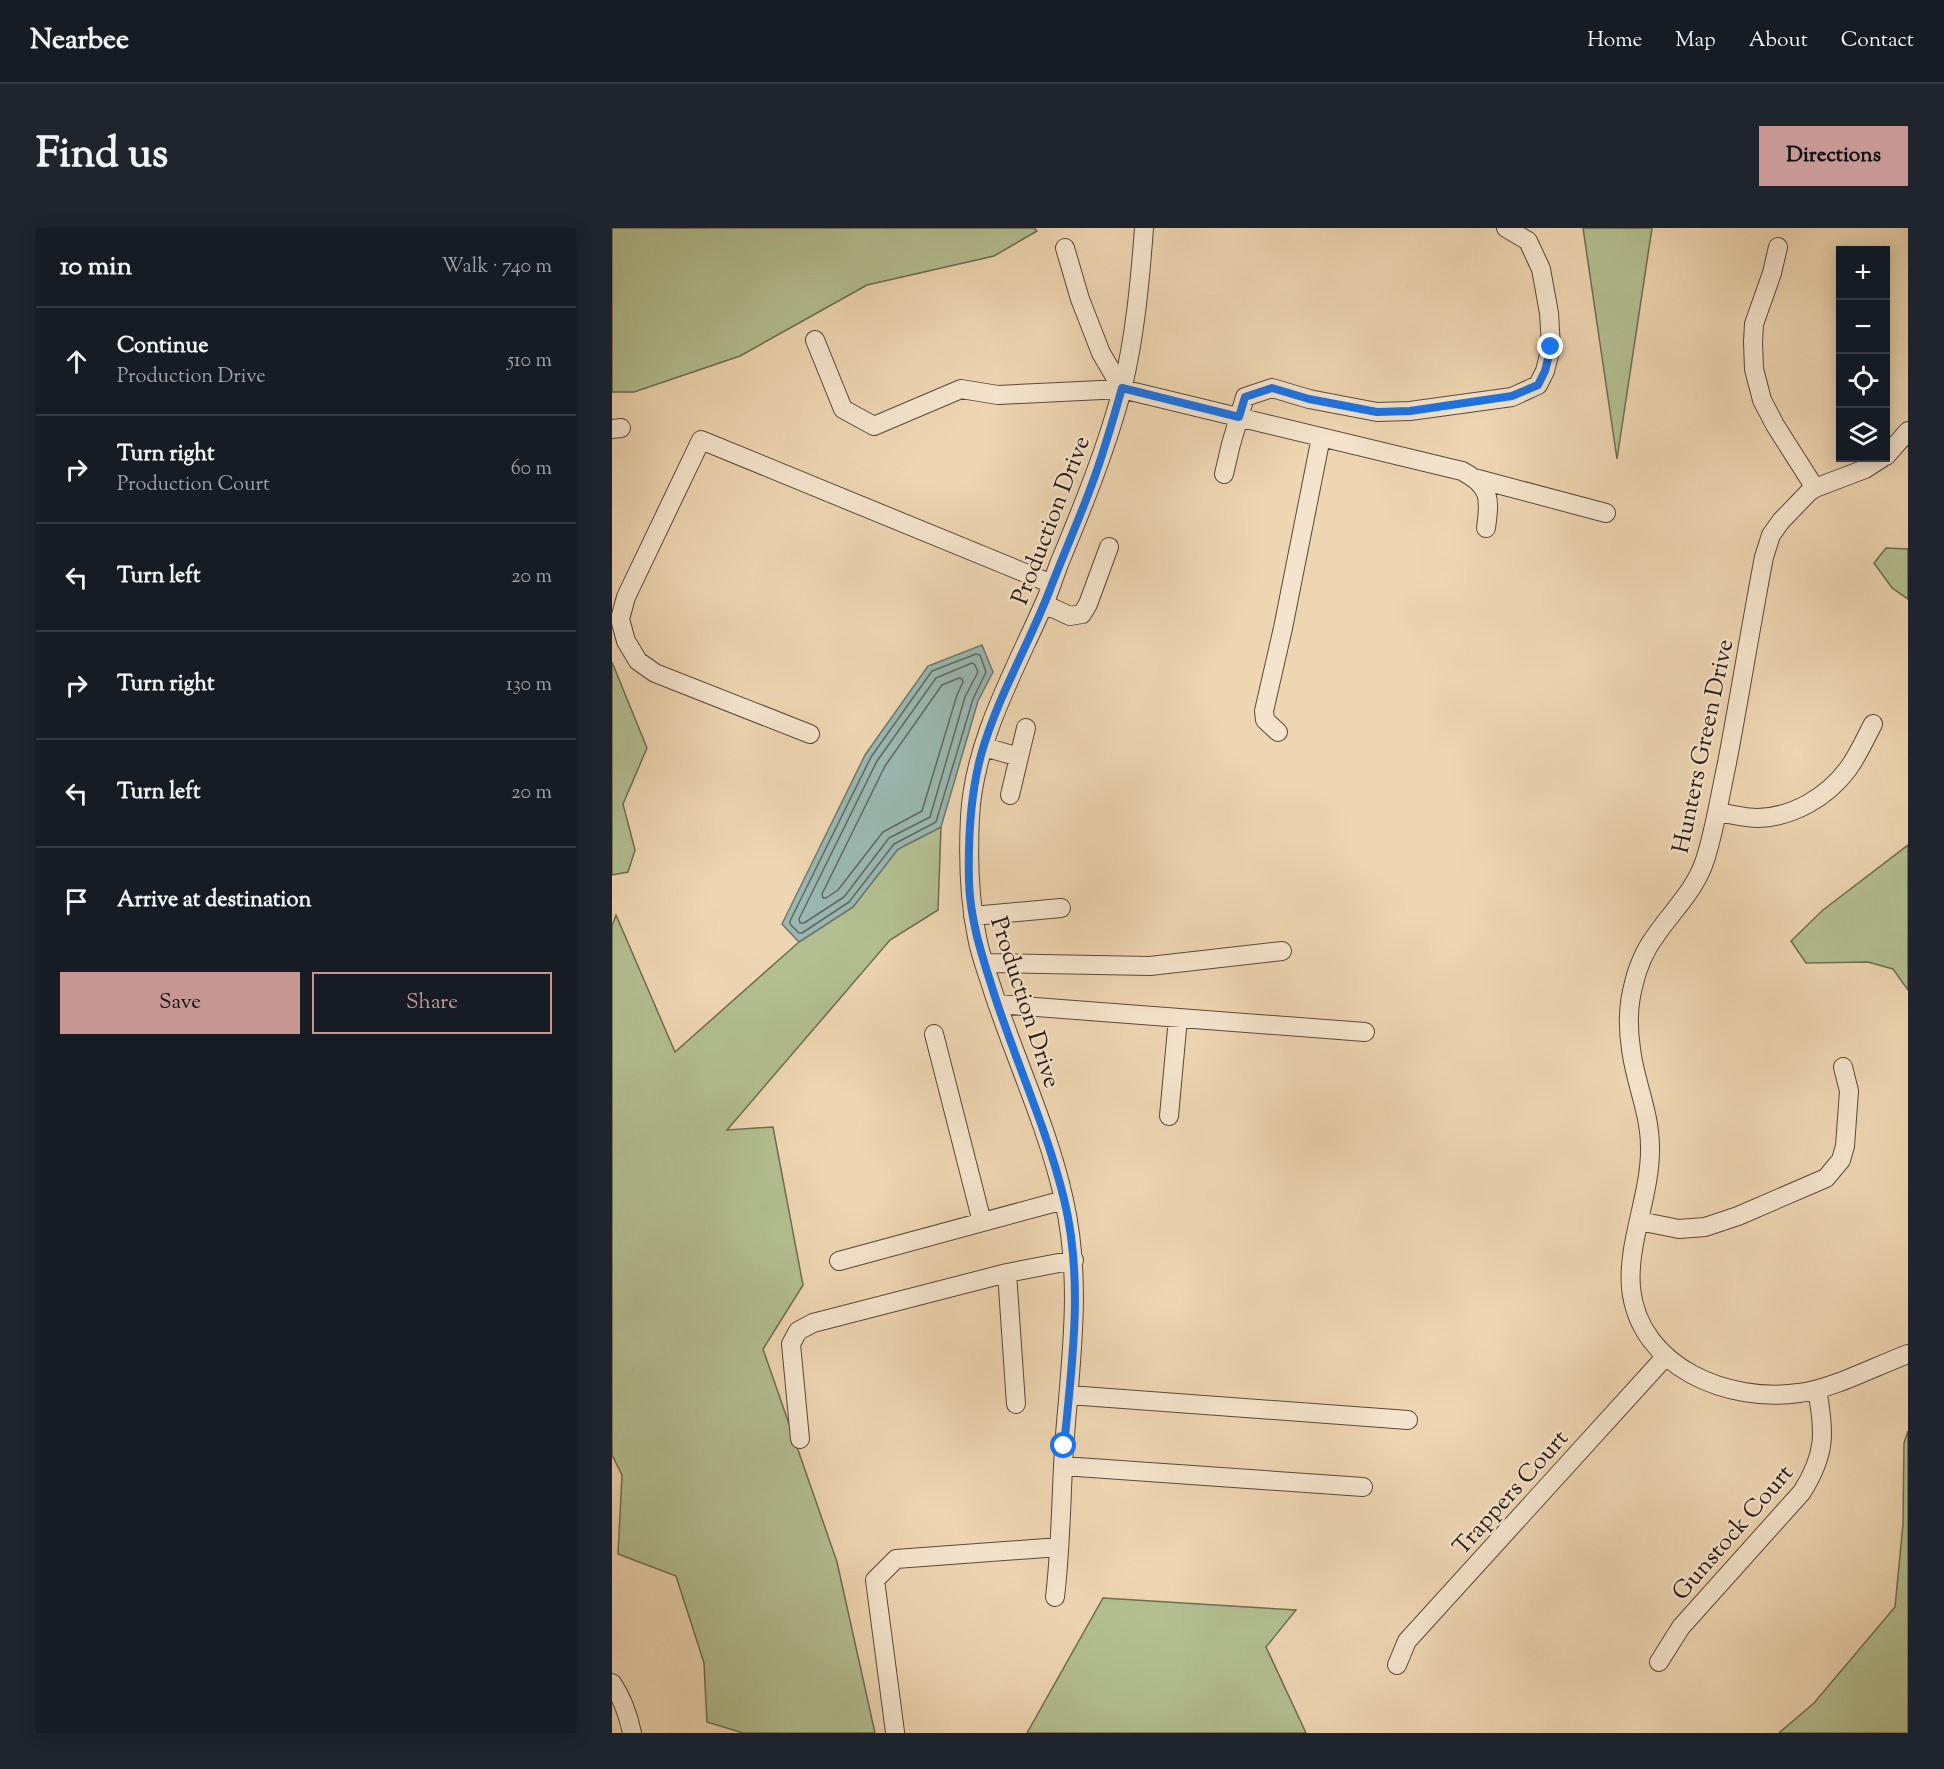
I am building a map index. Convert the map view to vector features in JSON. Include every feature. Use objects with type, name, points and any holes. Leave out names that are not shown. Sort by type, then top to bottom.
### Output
[{"type":"street","name":"Production Drive","points":[[1055,1597],[1074,1317],[1073,1245],[1064,1200],[1039,1118],[984,963],[973,916],[969,883],[970,815],[974,785],[991,725],[1092,484],[1122,388],[1142,267],[1144,228]]},
{"type":"street","points":[[1224,474],[1245,397],[1272,388],[1309,399],[1377,412],[1410,411],[1512,396],[1538,385],[1545,371],[1551,347],[1549,313],[1541,269],[1528,241],[1506,228]]},
{"type":"street","points":[[1778,247],[1772,273],[1754,324],[1754,369],[1762,400],[1815,488]]},
{"type":"street","points":[[1065,248],[1080,299],[1101,353],[1122,388]]},
{"type":"street","points":[[816,340],[843,409],[874,426],[961,389],[998,395],[1122,388],[1462,471],[1478,479],[1606,513]]},
{"type":"street","name":"Hunters Green Drive","points":[[1890,450],[1908,431]]},
{"type":"street","points":[[1278,732],[1265,720],[1264,711],[1321,437]]},
{"type":"street","points":[[810,734],[655,672],[638,662],[626,642],[620,619],[626,597],[701,440],[1052,584]]},
{"type":"street","name":"Hunters Green Drive","points":[[1876,462],[1865,469],[1815,488],[1781,521],[1771,536],[1764,557],[1740,695],[1705,860],[1686,897],[1652,940],[1634,981],[1630,1005],[1631,1049],[1649,1124],[1650,1149],[1648,1175],[1631,1267],[1631,1288],[1634,1307],[1641,1323],[1652,1342],[1666,1356],[1693,1376],[1738,1392],[1763,1395],[1798,1394],[1817,1390],[1908,1354]]},
{"type":"street","points":[[1478,479],[1488,499],[1486,528]]},
{"type":"street","points":[[1044,603],[1070,616],[1082,614],[1088,604],[1109,547]]},
{"type":"street","points":[[1717,812],[1756,818],[1776,817],[1797,810],[1837,782],[1849,767],[1873,724]]},
{"type":"street","points":[[1010,795],[1026,728]]},
{"type":"street","points":[[984,747],[1018,757]]},
{"type":"street","points":[[973,916],[1061,908]]},
{"type":"street","points":[[984,963],[1150,966],[1282,951]]},
{"type":"street","points":[[997,1004],[1365,1032]]},
{"type":"street","points":[[1169,1116],[1178,1018]]},
{"type":"street","points":[[934,1034],[982,1222]]},
{"type":"street","points":[[1639,1221],[1679,1229],[1705,1227],[1738,1216],[1826,1178],[1841,1160],[1845,1146],[1849,1091],[1843,1067]]},
{"type":"street","points":[[838,1261],[1064,1200]]},
{"type":"street","points":[[800,1439],[791,1344],[798,1331],[813,1323],[1006,1273],[1074,1260]]},
{"type":"street","points":[[1006,1273],[1016,1404]]},
{"type":"street","name":"Trappers Court","points":[[1397,1665],[1407,1641],[1666,1356]]},
{"type":"street","name":"Gunstock Court","points":[[1659,1662],[1681,1627],[1802,1492],[1812,1476],[1819,1460],[1823,1436],[1817,1390]]},
{"type":"street","points":[[1069,1395],[1408,1420]]},
{"type":"street","points":[[1063,1466],[1363,1487]]},
{"type":"street","points":[[895,1732],[875,1580],[896,1559],[1059,1547]]},
{"type":"street","points":[[612,1683],[621,1696],[632,1733]]},
{"type":"green space","points":[[612,228],[1034,228],[1037,231],[994,256],[867,285],[740,356],[634,392],[612,392]]},
{"type":"green space","points":[[1583,228],[1652,228],[1617,459]]},
{"type":"green space","points":[[1886,548],[1908,549],[1908,599],[1892,588],[1874,563]]},
{"type":"green space","points":[[612,662],[647,748],[623,804],[635,850],[628,872],[612,875]]},
{"type":"green space","points":[[941,827],[938,910],[890,940],[727,1130],[773,1127],[803,1285],[763,1349],[837,1562],[875,1733],[743,1733],[707,1722],[704,1663],[676,1576],[618,1554],[622,1475],[612,1455],[612,926],[616,915],[675,1052],[799,942],[853,907],[898,849]]},
{"type":"green space","points":[[1908,845],[1908,990],[1893,969],[1868,962],[1806,963],[1791,941],[1823,910]]},
{"type":"green space","points":[[1908,1431],[1908,1733],[1779,1733],[1814,1703],[1895,1607],[1903,1524],[1904,1443]]},
{"type":"green space","points":[[1103,1598],[1296,1610],[1266,1647],[1306,1733],[1027,1733]]},
{"type":"water","points":[[982,645],[993,672],[978,701],[941,827],[898,849],[853,907],[799,942],[782,924],[865,755],[928,666]]},
{"type":"route","points":[[1064,1446],[1073,1347],[1075,1287],[1073,1245],[1056,1171],[1039,1118],[1004,1026],[978,942],[969,883],[970,815],[974,785],[991,725],[1049,592],[1092,484],[1122,388],[1239,417],[1245,397],[1272,388],[1309,399],[1377,412],[1410,411],[1512,396],[1538,385],[1545,371],[1551,347]]}]
